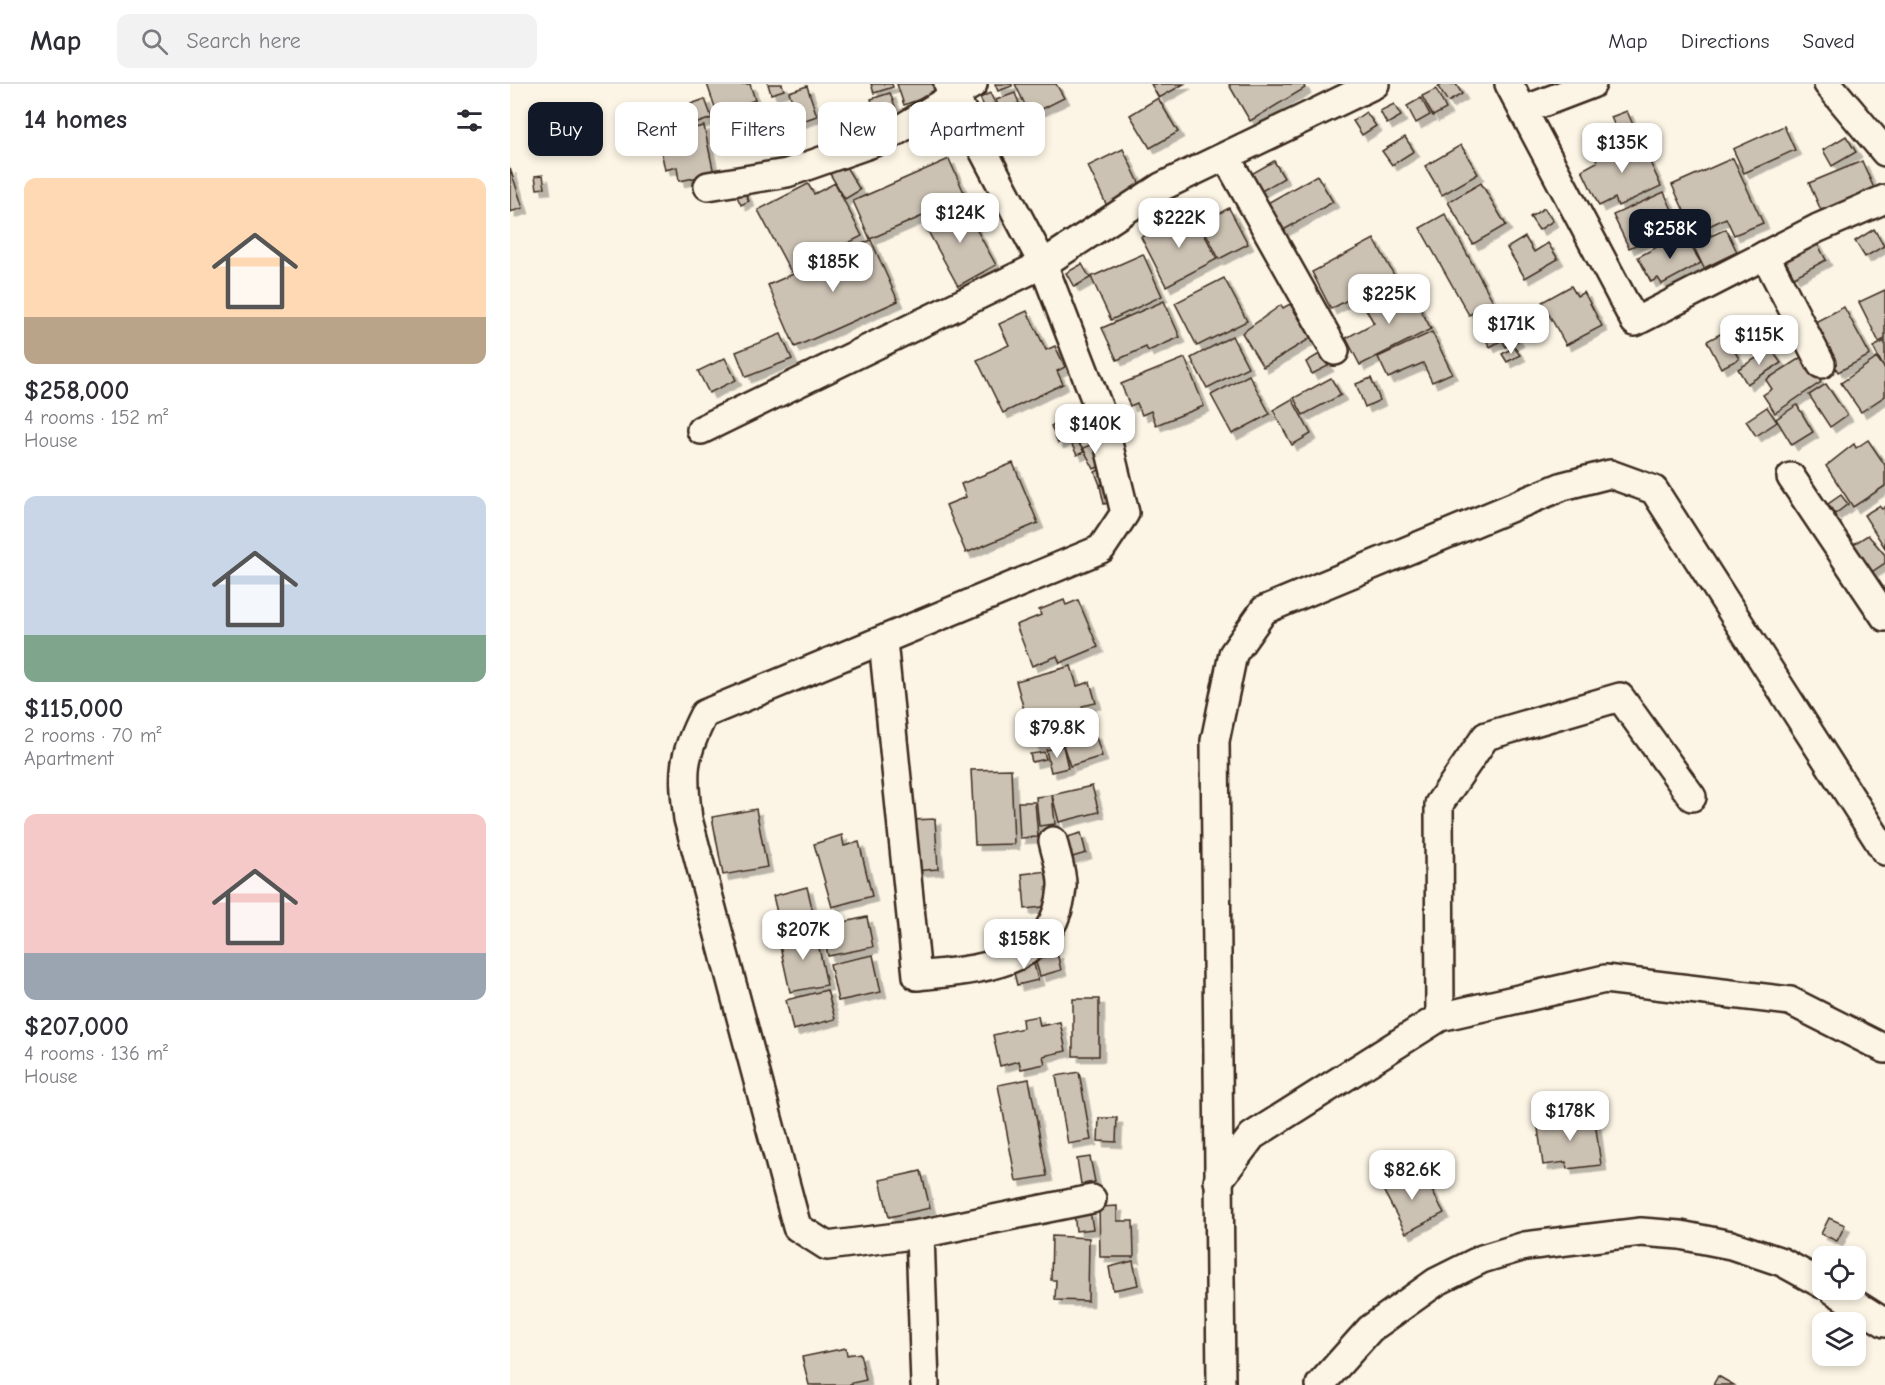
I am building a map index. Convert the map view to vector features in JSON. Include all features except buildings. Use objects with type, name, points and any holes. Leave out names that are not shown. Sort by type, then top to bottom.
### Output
[{"type":"street","points":[[701,430],[1043,264],[1161,187],[1375,84]]},
{"type":"street","points":[[1509,84],[1635,322],[1765,255],[1885,199]]},
{"type":"street","points":[[1524,110],[1592,84]]},
{"type":"street","points":[[1828,84],[1885,152]]},
{"type":"street","points":[[708,186],[787,173],[884,139],[958,88],[1043,264],[1101,414],[1125,513],[1101,549],[704,714],[689,744],[683,779],[688,819],[797,1227],[827,1246],[920,1234],[1092,1199]]},
{"type":"street","points":[[1226,157],[1335,351]]},
{"type":"street","points":[[1765,255],[1821,364]]},
{"type":"street","points":[[1221,1385],[1215,741],[1233,654],[1264,610],[1563,486],[1610,474],[1654,490],[1885,851]]},
{"type":"street","points":[[1791,477],[1885,617]]},
{"type":"street","points":[[883,641],[917,976],[978,969],[1024,954],[1052,927],[1062,886],[1053,841]]},
{"type":"street","points":[[1440,1017],[1439,804],[1486,736],[1620,697],[1692,797]]},
{"type":"street","points":[[1218,1181],[1252,1136],[1440,1017],[1605,979],[1790,1001],[1885,1049]]},
{"type":"street","points":[[1320,1385],[1370,1329],[1436,1282],[1482,1259],[1525,1246],[1641,1232],[1680,1235],[1731,1245],[1772,1259],[1812,1279]]},
{"type":"street","points":[[920,1234],[925,1385]]},
{"type":"street","points":[[1849,1300],[1885,1323]]}]
